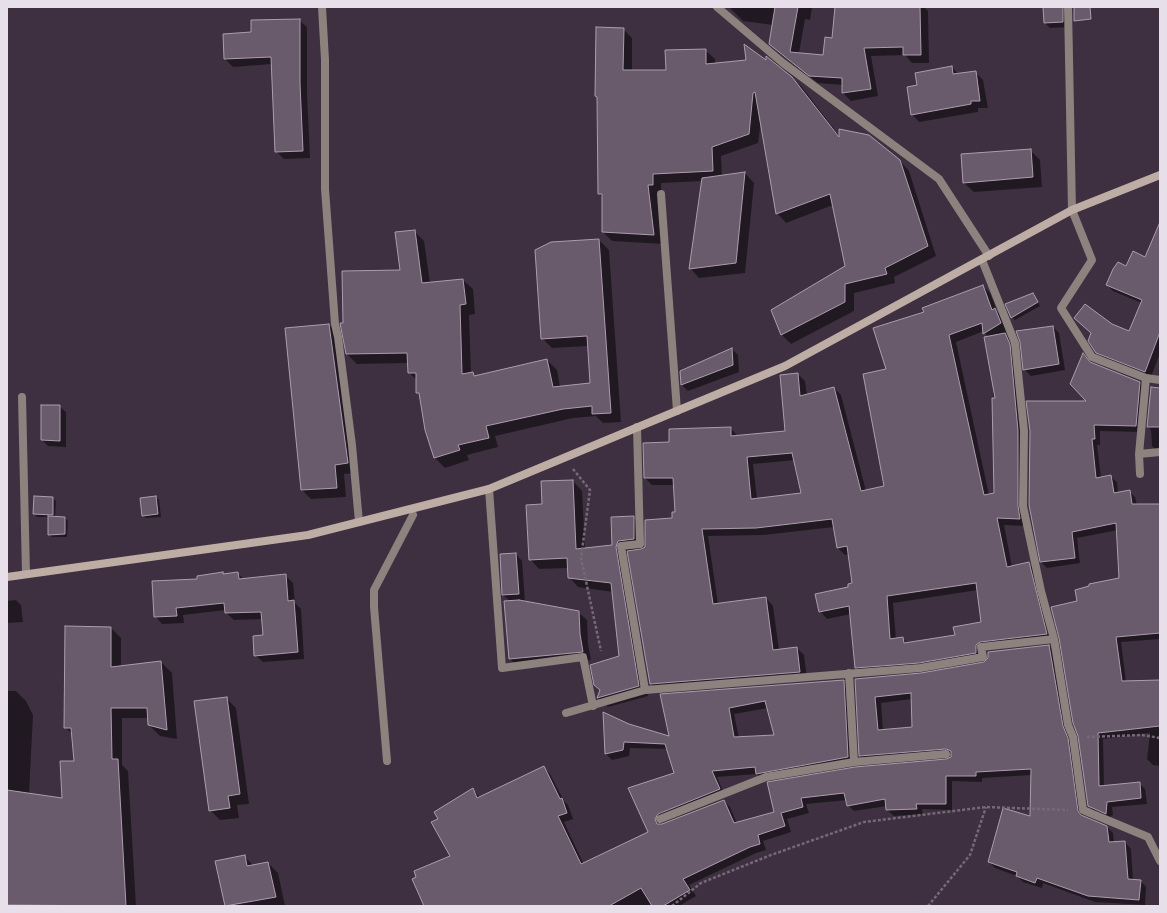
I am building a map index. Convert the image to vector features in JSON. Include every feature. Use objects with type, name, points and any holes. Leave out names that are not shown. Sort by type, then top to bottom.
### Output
[{"type":"main road","points":[[7,577],[308,535],[489,489],[785,366],[1072,210],[1160,175]]},
{"type":"street","points":[[322,7],[325,60],[326,188],[334,316],[352,445],[359,522]]},
{"type":"street","points":[[717,7],[783,63],[939,179],[989,256]]},
{"type":"street","points":[[1068,7],[1072,210],[1092,260],[1060,308],[1092,357],[1146,378],[1160,380]]},
{"type":"street","points":[[661,194],[677,411]]},
{"type":"street","points":[[982,260],[1015,343],[1024,431],[1023,506],[1041,591],[1054,639],[1083,810],[1148,837],[1160,861]]},
{"type":"street","points":[[1140,474],[1139,454],[1146,378]]},
{"type":"street","points":[[22,397],[26,574]]},
{"type":"street","points":[[637,427],[640,544],[621,546],[645,690]]},
{"type":"street","points":[[1139,454],[1160,452]]},
{"type":"street","points":[[489,489],[502,668],[583,657],[593,706]]},
{"type":"street","points":[[387,761],[374,607],[374,590],[413,515]]},
{"type":"street","points":[[566,713],[645,690],[920,668],[983,657],[981,647],[1054,639]]},
{"type":"street","points":[[849,673],[854,762]]},
{"type":"street","points":[[660,819],[766,777],[854,762],[946,754]]},
{"type":"path","points":[[564,457],[590,490],[582,558],[601,651]]},
{"type":"path","points":[[1072,738],[1142,735],[1160,738]]},
{"type":"path","points":[[672,906],[701,883],[771,855],[864,822],[986,807],[1083,810]]},
{"type":"path","points":[[928,906],[970,855],[986,807]]},
{"type":"building","points":[[775,7],[798,7],[790,52],[823,55],[825,37],[832,38],[835,7],[920,7],[921,55],[903,55],[903,47],[864,48],[871,89],[842,93],[842,78],[809,76],[769,44]]},
{"type":"building","points":[[1043,7],[1063,7],[1063,22],[1044,23]]},
{"type":"building","points":[[1074,7],[1090,7],[1091,19],[1074,21]]},
{"type":"building","points":[[300,19],[300,84],[303,151],[275,152],[271,57],[224,59],[223,34],[251,32],[251,20]]},
{"type":"building","points":[[596,27],[624,28],[623,70],[666,70],[665,50],[706,49],[706,64],[746,60],[744,44],[766,60],[766,56],[792,77],[839,137],[839,129],[869,135],[900,160],[928,246],[885,268],[887,274],[845,284],[845,302],[781,335],[771,310],[845,266],[830,194],[776,214],[755,92],[753,93],[749,134],[712,147],[713,171],[653,174],[653,185],[648,185],[654,235],[602,232],[602,194],[598,194],[597,97],[595,96]]},
{"type":"building","points":[[952,66],[953,74],[976,71],[980,101],[971,101],[971,104],[911,115],[907,87],[917,85],[915,73]]},
{"type":"building","points":[[1031,149],[1033,177],[963,183],[961,154]]},
{"type":"building","points":[[745,172],[736,263],[689,269],[702,178]]},
{"type":"building","points":[[1160,222],[1160,332],[1145,372],[1096,353],[1088,341],[1091,333],[1074,318],[1085,304],[1112,324],[1129,331],[1142,300],[1106,285],[1118,262],[1126,266],[1133,251],[1145,257]]},
{"type":"building","points":[[415,230],[422,283],[463,279],[466,304],[460,305],[462,374],[473,372],[474,376],[547,359],[553,387],[590,383],[587,336],[541,339],[535,250],[551,242],[599,239],[611,413],[592,414],[592,406],[563,409],[486,426],[489,438],[458,445],[460,450],[434,458],[425,430],[419,393],[416,393],[416,373],[408,373],[407,353],[346,354],[340,323],[343,323],[342,271],[400,270],[395,232]]},
{"type":"building","points":[[983,285],[992,310],[995,308],[1001,323],[983,334],[982,323],[949,335],[984,495],[994,493],[992,398],[995,398],[984,337],[1005,333],[1010,344],[1018,431],[1018,506],[1020,519],[997,518],[1007,567],[1029,562],[1047,634],[980,642],[976,645],[976,653],[919,663],[855,668],[849,606],[819,612],[815,594],[848,587],[848,584],[852,583],[847,546],[837,548],[832,519],[756,528],[702,529],[713,604],[766,597],[773,650],[797,647],[800,672],[650,684],[627,551],[645,547],[645,520],[672,518],[672,512],[675,512],[673,478],[644,478],[643,443],[669,442],[669,429],[731,427],[731,436],[785,431],[780,375],[798,373],[800,396],[834,387],[861,491],[884,486],[863,374],[886,369],[873,328],[924,312],[922,308]],"holes":[[[792,453],[801,493],[751,499],[747,457]],[[976,583],[981,622],[953,627],[955,635],[904,643],[903,637],[890,639],[887,596]]]},
{"type":"building","points":[[1033,293],[1038,302],[1011,318],[1005,304]]},
{"type":"building","points":[[329,324],[348,463],[335,465],[337,488],[301,490],[285,328]]},
{"type":"building","points":[[1053,326],[1059,364],[1023,370],[1020,342],[1016,331]]},
{"type":"building","points":[[732,348],[733,365],[681,385],[680,371]]},
{"type":"building","points":[[1083,353],[1090,362],[1140,382],[1136,426],[1094,425],[1095,439],[1092,439],[1096,478],[1111,475],[1114,493],[1130,490],[1132,504],[1160,504],[1160,633],[1116,637],[1122,681],[1160,680],[1160,726],[1098,733],[1099,786],[1140,782],[1141,798],[1107,802],[1106,814],[1088,806],[1078,736],[1073,723],[1059,638],[1051,607],[1077,601],[1075,590],[1089,586],[1089,584],[1119,578],[1116,523],[1072,532],[1075,558],[1040,562],[1029,505],[1030,431],[1026,401],[1086,401],[1070,384]]},
{"type":"building","points":[[1151,387],[1160,388],[1160,427],[1147,427]]},
{"type":"building","points":[[41,405],[60,405],[60,441],[41,440]]},
{"type":"building","points":[[573,480],[576,549],[612,545],[611,517],[634,516],[634,539],[618,541],[616,547],[639,686],[597,698],[600,690],[594,685],[590,665],[619,656],[611,583],[568,578],[567,558],[529,560],[526,505],[542,504],[541,481]]},
{"type":"building","points":[[34,496],[53,497],[53,515],[33,514]]},
{"type":"building","points":[[156,496],[158,514],[142,516],[140,498]]},
{"type":"building","points":[[48,516],[65,517],[65,534],[48,535]]},
{"type":"building","points":[[516,553],[519,594],[502,595],[500,554]]},
{"type":"building","points":[[223,572],[223,574],[238,572],[239,579],[286,574],[288,601],[294,600],[298,652],[254,656],[253,636],[263,635],[261,612],[225,613],[224,603],[176,608],[177,616],[154,617],[152,581],[197,579],[197,576]]},
{"type":"building","points":[[519,600],[579,611],[580,634],[583,652],[509,659],[504,601]]},
{"type":"building","points":[[65,626],[111,627],[111,667],[161,661],[167,730],[148,725],[147,708],[111,708],[112,759],[118,759],[126,906],[7,905],[7,790],[62,798],[60,761],[74,761],[71,728],[64,728]]},
{"type":"building","points":[[1049,645],[1063,726],[1068,738],[1078,811],[1081,815],[1107,826],[1109,842],[1125,841],[1128,879],[1141,880],[1139,900],[1088,896],[1037,878],[1035,883],[1016,876],[1017,872],[988,862],[1003,808],[1030,816],[1031,769],[976,772],[976,776],[946,776],[946,804],[916,804],[917,809],[886,810],[885,799],[847,806],[844,793],[801,798],[803,807],[781,813],[785,826],[758,835],[760,844],[750,847],[683,879],[690,890],[663,906],[652,906],[641,888],[609,906],[424,906],[412,879],[416,877],[414,871],[450,856],[431,822],[438,819],[434,812],[473,788],[477,798],[544,766],[560,799],[562,798],[567,813],[558,816],[581,864],[648,832],[628,788],[674,773],[665,744],[624,742],[623,750],[605,754],[603,712],[629,724],[669,736],[660,694],[844,680],[848,757],[756,774],[755,767],[712,771],[720,789],[658,814],[655,819],[657,824],[662,824],[724,800],[734,823],[774,812],[767,782],[855,767],[946,759],[951,757],[951,751],[946,749],[859,756],[855,679],[921,673],[984,662],[988,658],[988,652]],"holes":[[[911,693],[912,727],[878,730],[875,697]],[[765,701],[774,735],[734,737],[729,708]]]},
{"type":"building","points":[[227,697],[240,794],[228,796],[230,808],[209,811],[194,701]]},
{"type":"building","points":[[245,855],[247,866],[268,862],[276,897],[225,906],[215,861]]}]
